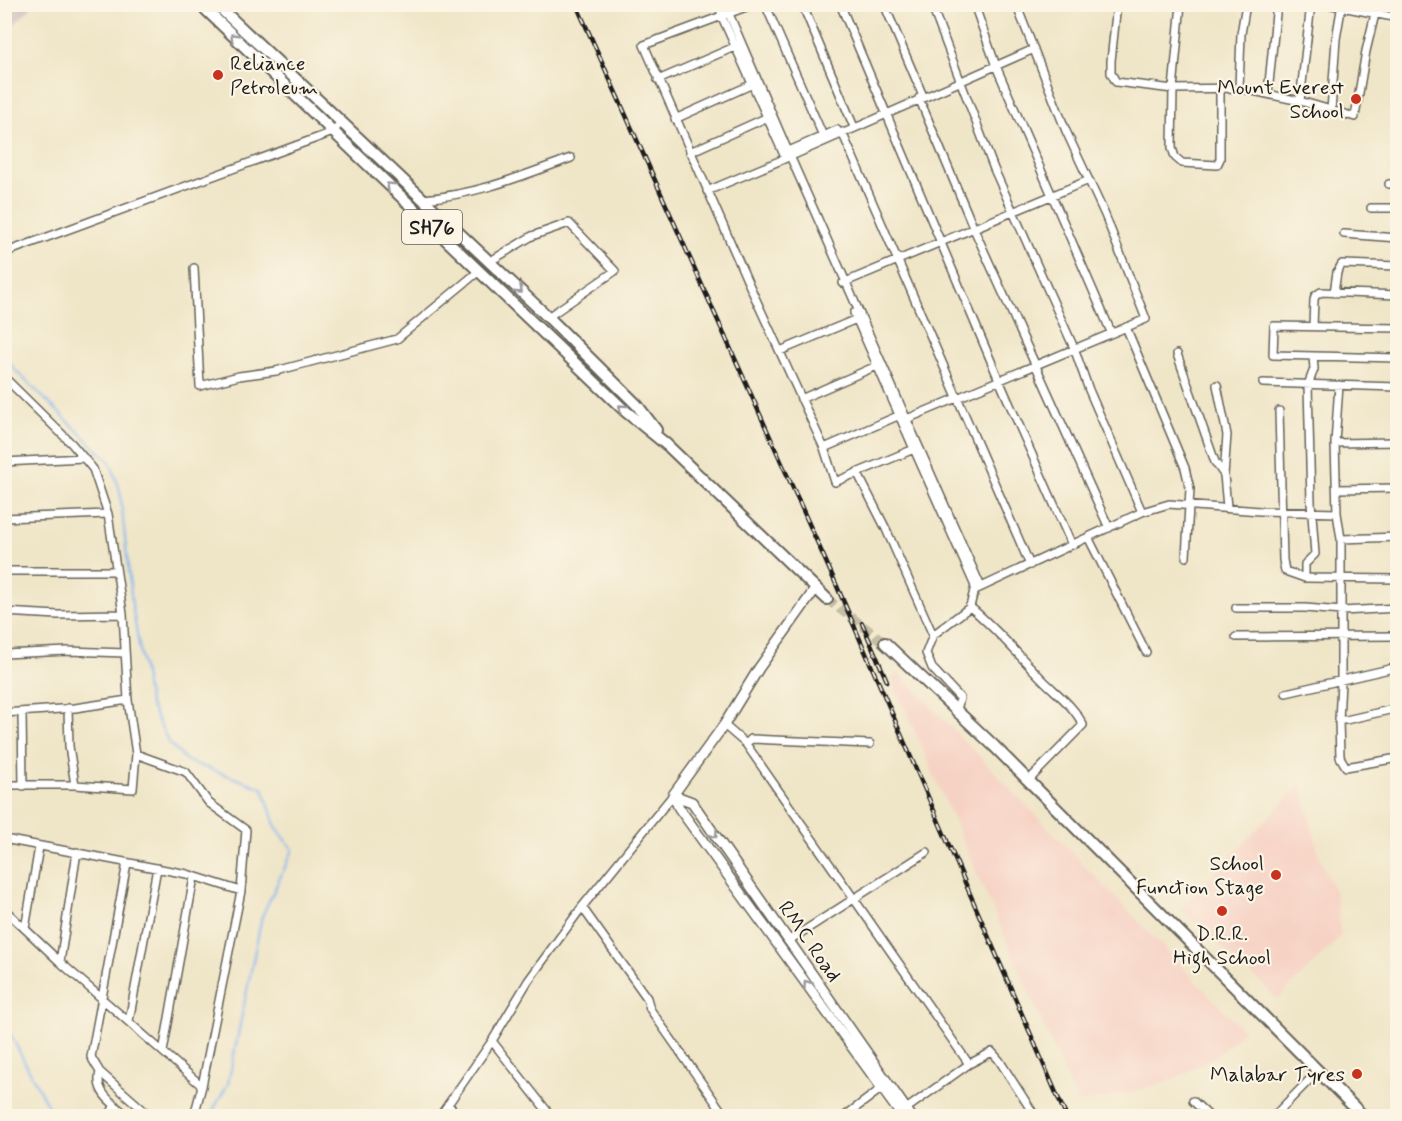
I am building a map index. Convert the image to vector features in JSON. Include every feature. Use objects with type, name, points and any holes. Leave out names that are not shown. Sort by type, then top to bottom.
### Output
[{"type":"main road","name":"SH76","points":[[200,4],[624,410],[667,445],[827,599]]},
{"type":"main road","points":[[216,4],[548,317],[637,405],[667,445]]},
{"type":"main road","points":[[488,280],[498,270]]},
{"type":"main road","points":[[885,643],[1029,780],[1363,1116]]},
{"type":"street","points":[[718,4],[739,45],[903,419],[981,587]]},
{"type":"street","points":[[754,4],[644,45],[707,191],[824,448],[835,482],[917,448]]},
{"type":"street","points":[[765,4],[824,138]]},
{"type":"street","points":[[802,4],[853,125]]},
{"type":"street","points":[[840,4],[940,243],[1072,545]]},
{"type":"street","points":[[884,4],[974,229],[1109,528]]},
{"type":"street","points":[[931,4],[1014,212],[1074,348],[1089,390],[1142,513]]},
{"type":"street","points":[[974,4],[995,64],[1112,332]]},
{"type":"street","points":[[1117,4],[1111,61],[1111,73],[1116,82],[1173,89],[1239,88],[1268,93],[1356,117],[1366,51],[1375,14]]},
{"type":"street","points":[[1181,4],[1173,89],[1172,148],[1182,164],[1217,165],[1220,159],[1220,88]]},
{"type":"street","points":[[1239,88],[1241,34],[1246,4]]},
{"type":"street","points":[[1268,93],[1277,4]]},
{"type":"street","points":[[1300,101],[1311,4]]},
{"type":"street","points":[[1327,4],[1398,18]]},
{"type":"street","points":[[824,448],[956,398],[1146,319],[1122,255],[1066,131],[1016,5]]},
{"type":"street","points":[[1331,111],[1336,39],[1342,6]]},
{"type":"street","points":[[658,80],[739,45]]},
{"type":"street","points":[[707,191],[1033,46]]},
{"type":"street","points":[[675,119],[755,83]]},
{"type":"street","points":[[690,152],[770,116]]},
{"type":"street","points":[[4,254],[333,132],[341,122]]},
{"type":"street","points":[[824,138],[842,132],[853,125]]},
{"type":"street","points":[[842,132],[1030,565]]},
{"type":"street","points":[[423,199],[455,196],[490,188],[572,158]]},
{"type":"street","points":[[843,283],[1089,180]]},
{"type":"street","points":[[1389,184],[1398,184]]},
{"type":"street","points":[[1371,208],[1398,208]]},
{"type":"street","points":[[489,262],[532,236],[569,223],[615,271],[548,317]]},
{"type":"street","points":[[1344,234],[1398,238]]},
{"type":"street","points":[[1334,293],[1337,272],[1342,264],[1398,266]]},
{"type":"street","points":[[194,268],[200,386],[276,370],[398,339],[479,271]]},
{"type":"street","points":[[1313,326],[1315,296],[1321,292],[1398,295]]},
{"type":"street","points":[[780,351],[859,318]]},
{"type":"street","points":[[1398,328],[1274,326],[1273,355],[1398,358]]},
{"type":"street","points":[[1125,327],[1185,468],[1190,489],[1186,557]]},
{"type":"street","points":[[1177,354],[1215,462],[1224,475]]},
{"type":"street","points":[[1305,578],[1305,564],[1315,554],[1308,385],[1314,369],[1314,356]]},
{"type":"street","points":[[801,399],[880,364]]},
{"type":"street","points":[[4,377],[93,469],[108,514],[117,571],[123,614],[128,699],[136,754],[133,789],[75,785],[4,785]]},
{"type":"street","points":[[1263,383],[1398,387]]},
{"type":"street","points":[[1217,385],[1227,435],[1224,475],[1227,507]]},
{"type":"street","points":[[1339,385],[1335,443],[1337,513],[1341,539],[1340,757],[1346,767],[1398,758]]},
{"type":"street","points":[[1279,411],[1283,560],[1286,571],[1305,578],[1398,579]]},
{"type":"street","points":[[1335,443],[1398,442]]},
{"type":"street","points":[[917,448],[975,586],[970,607]]},
{"type":"street","points":[[4,462],[84,458]]},
{"type":"street","points":[[857,472],[886,529],[933,636]]},
{"type":"street","points":[[1337,489],[1398,488]]},
{"type":"street","points":[[957,710],[960,698],[932,668],[926,653],[933,636],[970,607],[975,590],[1142,513],[1169,504],[1337,513]]},
{"type":"street","points":[[4,518],[108,514]]},
{"type":"street","points":[[1088,537],[1146,652]]},
{"type":"street","points":[[1341,539],[1398,537]]},
{"type":"street","points":[[4,571],[117,571]]},
{"type":"street","points":[[441,1116],[492,1041],[528,981],[582,907],[673,795],[724,725],[759,668],[816,588]]},
{"type":"street","points":[[970,607],[1017,650],[1079,716],[1083,725],[1029,780]]},
{"type":"street","points":[[1236,608],[1305,608],[1342,611],[1398,608]]},
{"type":"street","points":[[4,612],[58,615],[123,614]]},
{"type":"street","points":[[1236,637],[1398,636]]},
{"type":"street","points":[[4,654],[68,651],[125,652]]},
{"type":"street","points":[[1286,693],[1398,667]]},
{"type":"street","points":[[4,713],[68,708],[128,699]]},
{"type":"street","points":[[68,708],[69,746],[75,785]]},
{"type":"street","points":[[1339,720],[1398,708]]},
{"type":"street","points":[[22,712],[24,786]]},
{"type":"street","points":[[724,725],[746,744],[969,1064]]},
{"type":"street","points":[[746,744],[751,739],[870,744]]},
{"type":"street","points":[[136,754],[186,772],[209,803],[246,830],[241,891],[194,1116]]},
{"type":"street","name":"RMC Road","points":[[673,795],[692,802],[906,1114]]},
{"type":"street","name":"RMC Road","points":[[673,795],[679,808],[882,1088],[906,1114]]},
{"type":"street","points":[[4,839],[157,868],[241,891]]},
{"type":"street","points":[[25,928],[39,847]]},
{"type":"street","points":[[60,962],[77,852]]},
{"type":"street","points":[[788,941],[927,852]]},
{"type":"street","points":[[127,863],[92,1057],[100,1072],[150,1116]]},
{"type":"street","points":[[129,1022],[157,868]]},
{"type":"street","points":[[164,1052],[194,877]]},
{"type":"street","points":[[582,907],[647,998],[650,1010],[724,1116]]},
{"type":"street","points":[[4,909],[60,962],[202,1086]]},
{"type":"street","points":[[492,1041],[551,1116]]},
{"type":"street","points":[[906,1114],[969,1064],[992,1052],[1035,1116]]},
{"type":"street","points":[[1274,1116],[1318,1071]]},
{"type":"street","points":[[100,1072],[97,1081],[100,1090],[128,1116]]},
{"type":"street","points":[[845,1116],[882,1088]]},
{"type":"street","points":[[1193,1101],[1209,1116]]},
{"type":"street","points":[[448,1104],[458,1116]]},
{"type":"street","points":[[109,1116],[116,1105]]},
{"type":"shaded area","points":[[5,4],[34,4],[34,5],[5,33]]},
{"type":"shaded area","points":[[898,672],[1244,1031],[1219,1054],[1177,1078],[1132,1092],[1078,1104],[892,679]]},
{"type":"shaded area","points":[[1301,784],[1319,854],[1336,896],[1341,936],[1278,999],[1180,909]]},
{"type":"waterway","points":[[4,355],[16,371],[110,462],[120,490],[132,605],[149,703],[169,743],[187,761],[263,788],[275,825],[293,850],[262,916],[228,1084],[210,1116]]},
{"type":"waterway","points":[[4,1027],[7,1028],[53,1116]]},
{"type":"tunnel","points":[[827,599],[885,643]]},
{"type":"railway","points":[[576,4],[836,584],[1066,1116]]},
{"type":"railway","points":[[862,623],[887,681]]},
{"type":"place","name":"Reliance Petroleum","points":[[218,75]]},
{"type":"place","name":"Mount Everest School","points":[[1356,99]]},
{"type":"place","name":"School Function Stage","points":[[1276,875]]},
{"type":"place","name":"D.R.R. High School","points":[[1222,911]]},
{"type":"place","name":"Malabar Tyres","points":[[1357,1074]]}]
